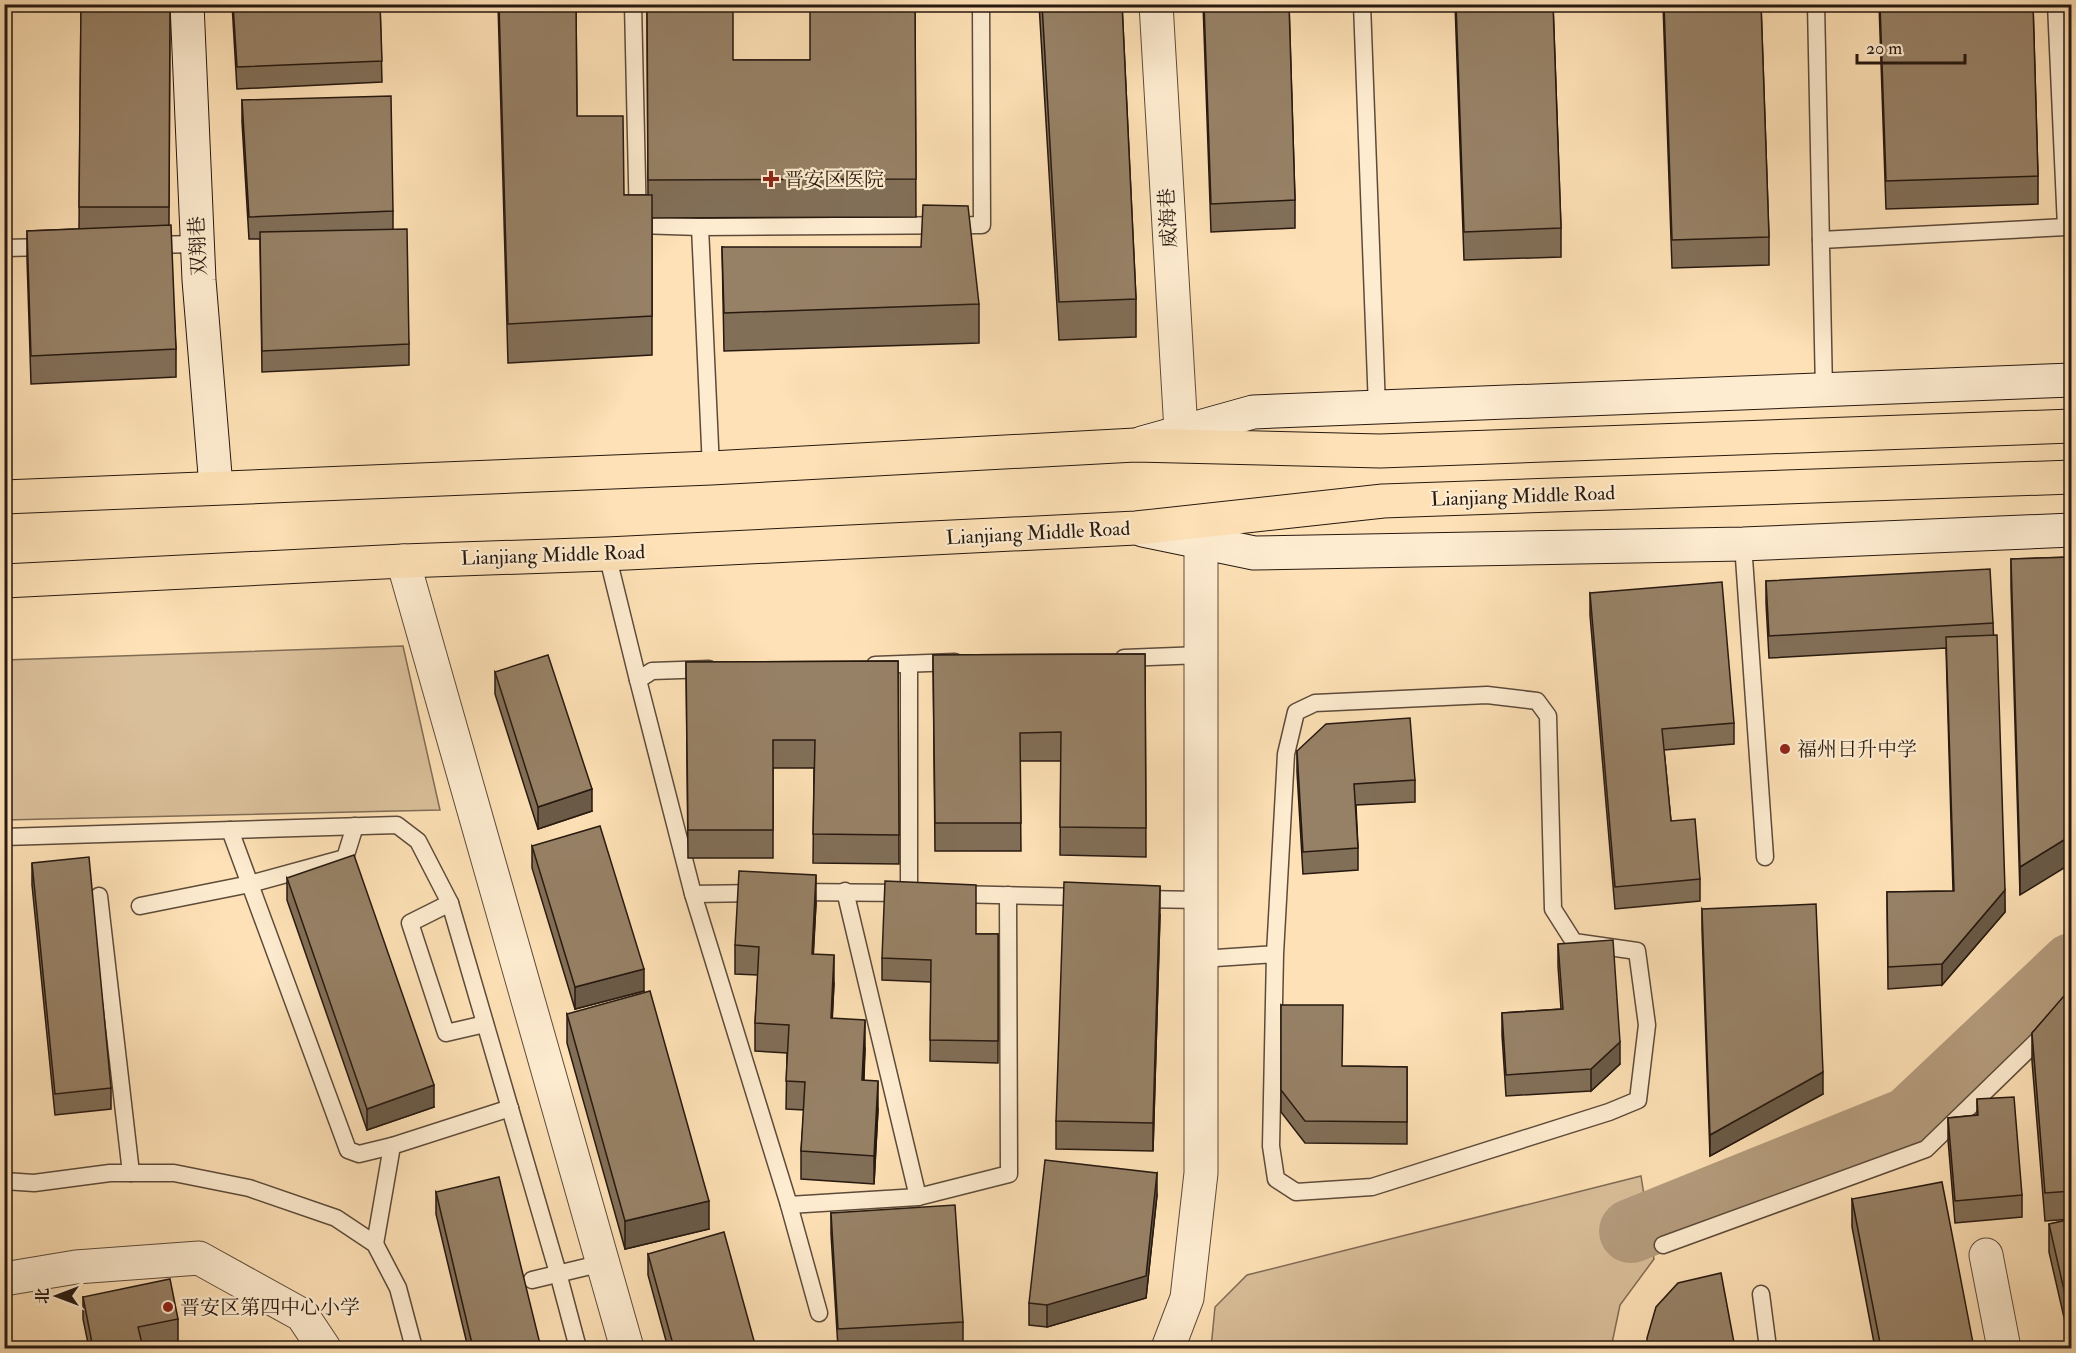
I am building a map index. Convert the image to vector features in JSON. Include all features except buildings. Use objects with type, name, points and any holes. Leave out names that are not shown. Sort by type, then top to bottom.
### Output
[{"type":"highway","points":[[4,497],[711,468],[1135,445],[1380,451],[2072,426]]},
{"type":"highway","name":"Lianjiang Middle Road","points":[[4,581],[1136,528],[1383,501],[2072,477]]},
{"type":"street","name":"双翔巷","points":[[187,4],[197,244],[216,487]]},
{"type":"street","name":"威海巷","points":[[1156,4],[1180,431]]},
{"type":"street","points":[[1135,445],[1253,412],[2072,380]]},
{"type":"street","points":[[1136,528],[1254,553],[1743,544],[2072,530]]},
{"type":"street","points":[[1168,1348],[1187,1298],[1201,1173],[1201,542]]},
{"type":"street","points":[[403,561],[627,1348]]},
{"type":"street","points":[[1986,1255],[2004,1348]]},
{"type":"street","points":[[4,1279],[76,1267],[199,1258],[302,1315],[324,1348]]},
{"type":"lane","points":[[633,4],[638,225],[700,227],[982,225],[981,4]]},
{"type":"lane","points":[[1362,4],[1377,408]]},
{"type":"lane","points":[[1816,4],[1824,391]]},
{"type":"lane","points":[[1821,240],[2066,227],[2056,4]]},
{"type":"lane","points":[[700,227],[711,468]]},
{"type":"lane","points":[[129,245],[197,244]]},
{"type":"lane","points":[[4,248],[61,247]]},
{"type":"lane","points":[[1743,544],[1765,857]]},
{"type":"lane","points":[[607,554],[693,894],[789,1205],[819,1313]]},
{"type":"lane","points":[[1108,658],[1201,656]]},
{"type":"lane","points":[[862,665],[967,662]]},
{"type":"lane","points":[[693,894],[845,891],[914,893],[909,664]]},
{"type":"lane","points":[[638,680],[652,671],[722,669]]},
{"type":"lane","points":[[1487,695],[1537,701],[1548,716],[1553,909],[1574,942],[1637,951],[1647,1025],[1638,1100],[1609,1112],[1372,1187],[1296,1192],[1276,1179],[1271,1146],[1275,954],[1286,754],[1296,712],[1315,703],[1487,695]]},
{"type":"lane","points":[[4,837],[397,825],[418,842],[450,903],[578,1348]]},
{"type":"lane","points":[[140,906],[250,884],[345,858],[355,826]]},
{"type":"lane","points":[[230,830],[348,1150],[358,1154],[392,1146],[510,1108]]},
{"type":"lane","points":[[845,891],[918,1197]]},
{"type":"lane","points":[[942,894],[1099,898]]},
{"type":"lane","points":[[789,1205],[918,1197],[1009,1174],[1008,895]]},
{"type":"lane","points":[[99,896],[131,1173]]},
{"type":"lane","points":[[1122,898],[1201,900]]},
{"type":"lane","points":[[450,903],[410,923],[446,1033],[485,1024]]},
{"type":"lane","points":[[1201,959],[1275,954]]},
{"type":"lane","points":[[1663,1245],[1926,1149],[2072,1007]]},
{"type":"lane","points":[[375,1244],[392,1146]]},
{"type":"lane","points":[[4,1181],[34,1183],[110,1173],[174,1173],[249,1188],[336,1218],[375,1244],[398,1288],[414,1348]]},
{"type":"lane","points":[[532,1280],[603,1263]]},
{"type":"lane","points":[[1761,1294],[1768,1348]]},
{"type":"shaded area","points":[[403,646],[440,810],[5,820],[5,660]]},
{"type":"shaded area","points":[[1641,1176],[1654,1259],[1620,1305],[1611,1348],[1211,1348],[1215,1307],[1247,1275]]},
{"type":"waterway","points":[[1631,1231],[1909,1119],[2072,965]]},
{"type":"place","name":"晋安区医院","points":[[771,179]]},
{"type":"place","name":"福州日升中学","points":[[1785,749]]},
{"type":"place","name":"晋安区第四中心小学","points":[[168,1307]]}]
